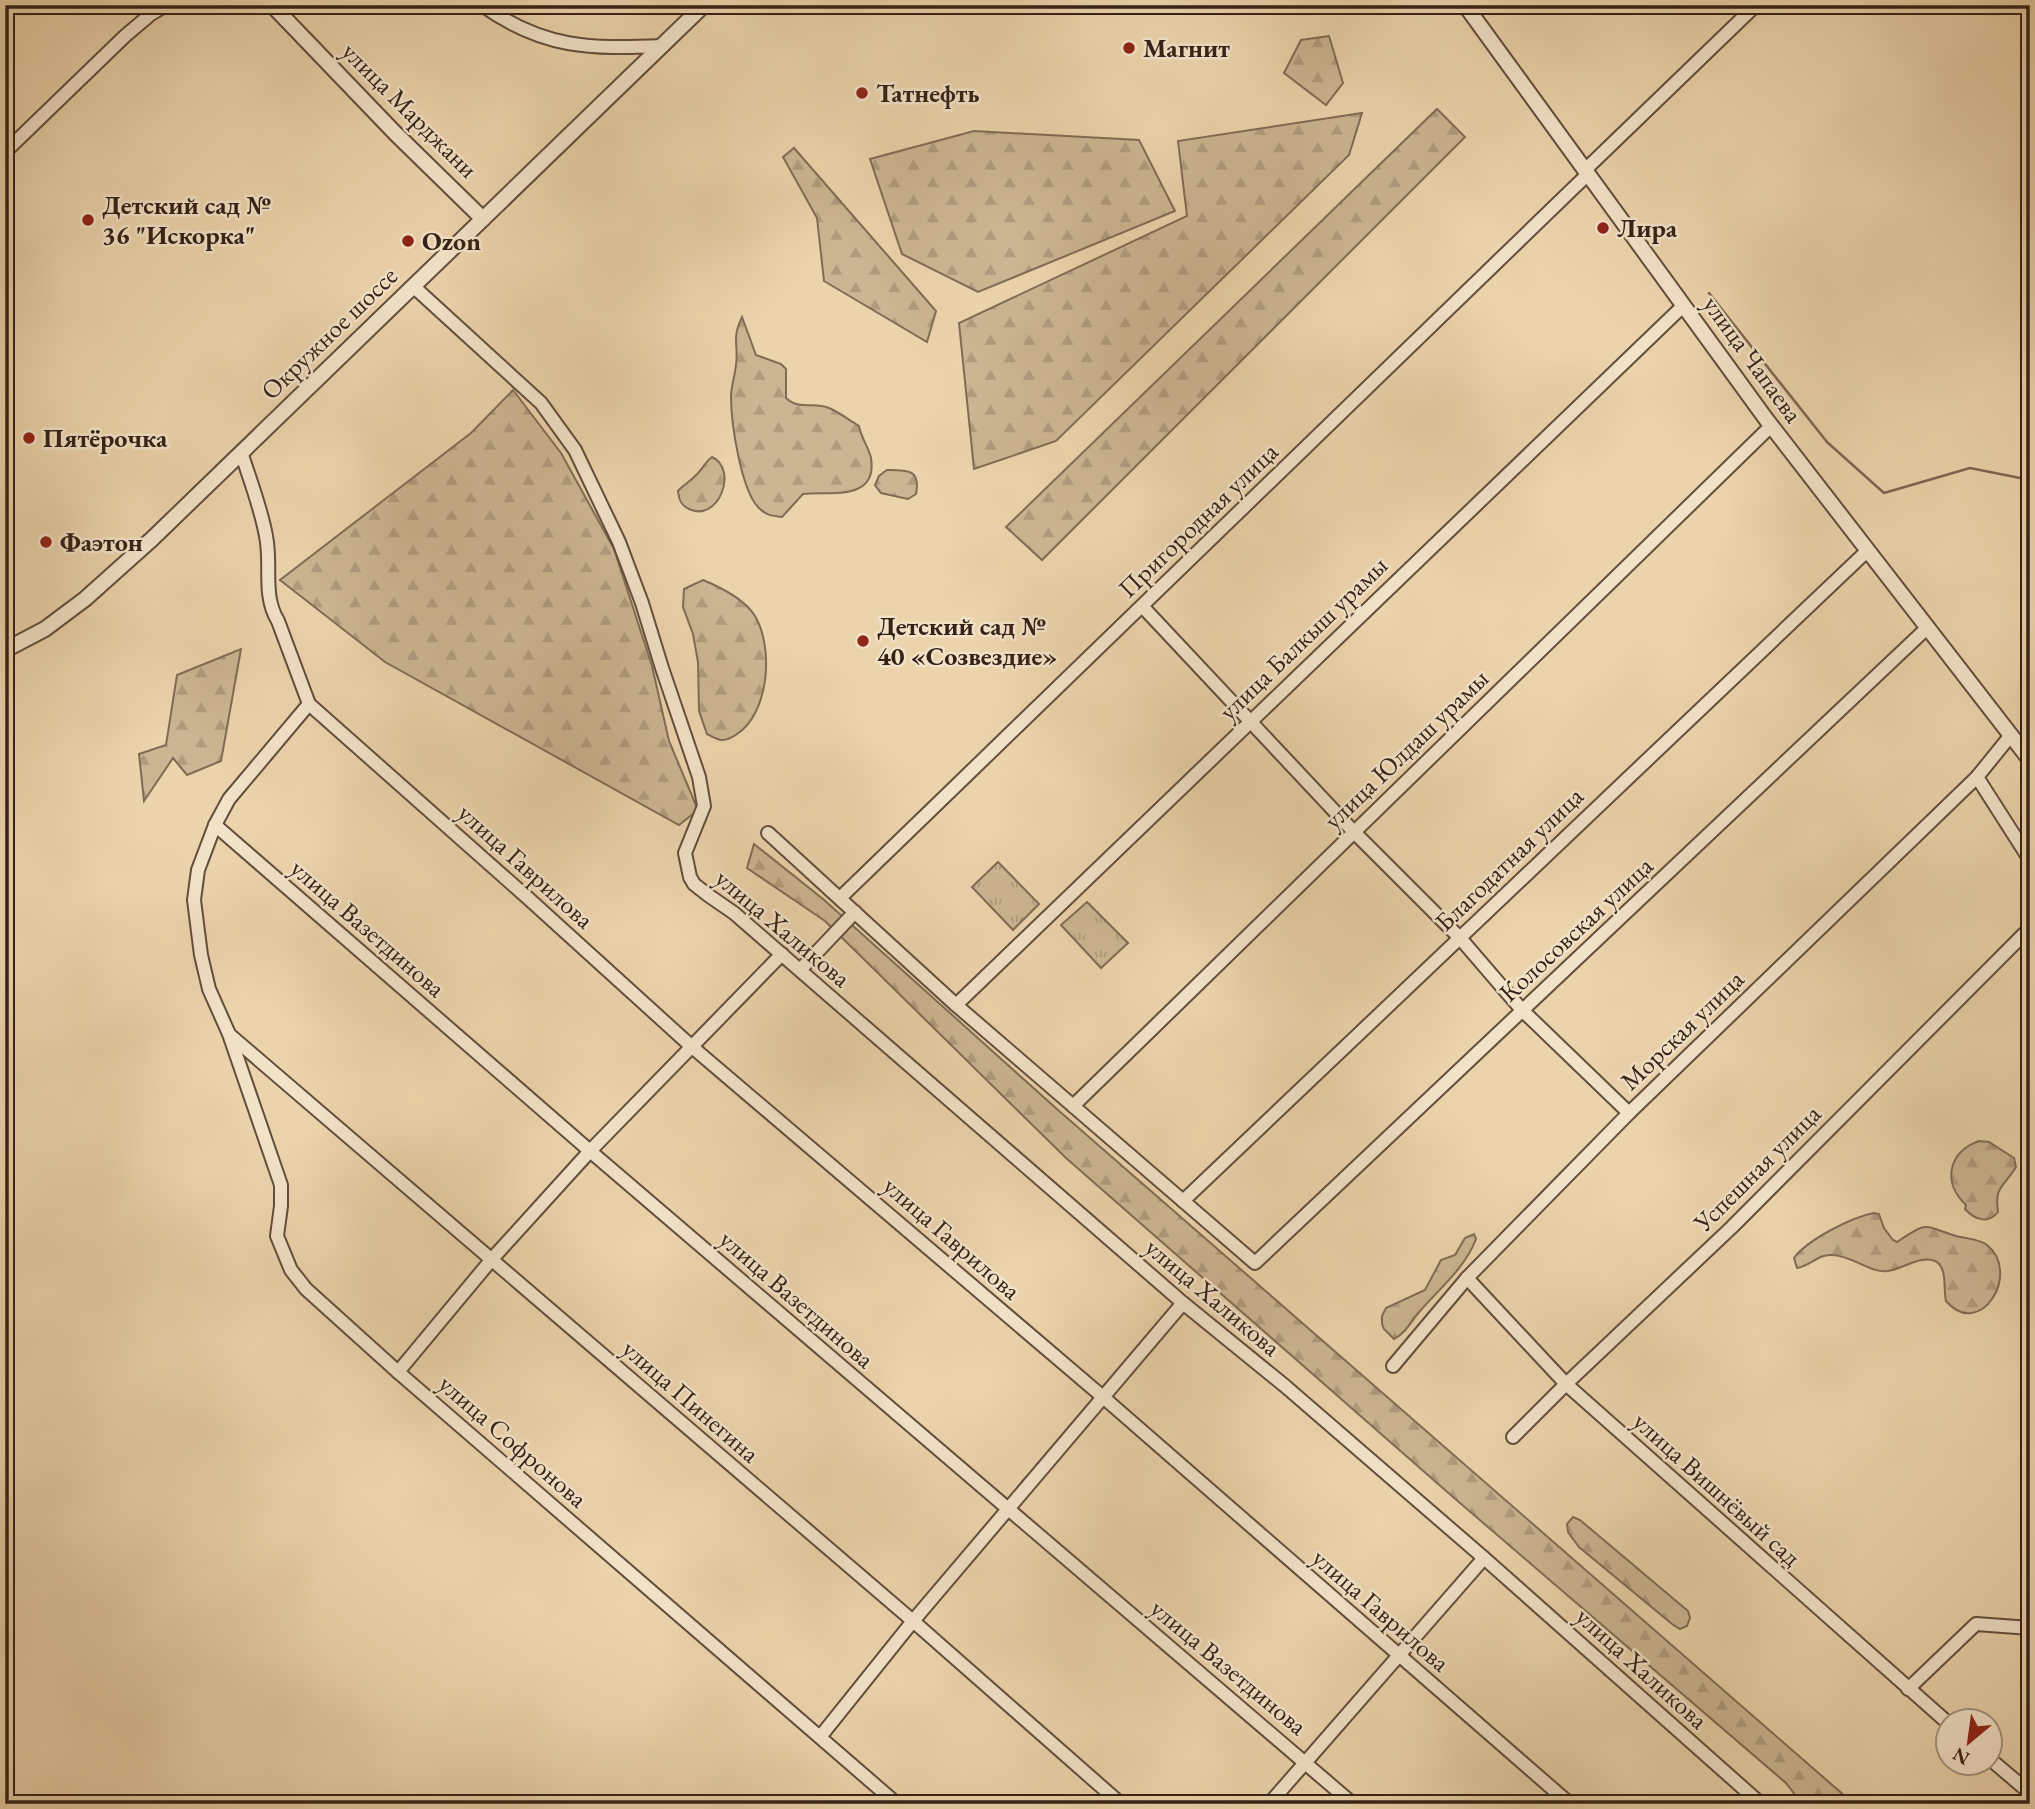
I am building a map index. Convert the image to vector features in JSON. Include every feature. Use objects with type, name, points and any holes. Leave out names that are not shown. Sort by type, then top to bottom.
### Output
[{"type":"street","points":[[5,152],[125,36],[166,5]]},
{"type":"street","name":"улица Марджани","points":[[272,5],[395,133],[483,219]]},
{"type":"street","points":[[482,5],[527,32],[555,41],[589,47],[662,46]]},
{"type":"street","name":"Окружное шоссе","points":[[5,650],[46,629],[85,599],[152,539],[704,5]]},
{"type":"street","name":"улица Чапаева","points":[[1465,5],[1771,426],[2030,760]]},
{"type":"street","name":"Пригородная улица","points":[[840,898],[1756,5]]},
{"type":"street","name":"улица Халикова","points":[[413,286],[541,403],[575,450],[619,542],[642,603],[699,777],[704,806],[685,853],[694,884],[734,913],[1182,1303],[1285,1386],[1761,1804]]},
{"type":"street","name":"улица Балкыш урамы","points":[[956,1005],[1683,306]]},
{"type":"street","name":"улица Юлдаш урамы","points":[[1073,1106],[1771,426]]},
{"type":"street","points":[[241,452],[266,535],[271,611],[278,621],[309,704]]},
{"type":"street","name":"Благодатная улица","points":[[1184,1200],[1867,551]]},
{"type":"street","points":[[1142,606],[1354,832],[1460,938],[1522,1010],[1629,1113]]},
{"type":"street","name":"Колосовская улица","points":[[1184,1200],[1255,1263],[1927,628]]},
{"type":"street","name":"улица Софронова","points":[[309,704],[229,799],[215,825],[198,870],[194,900],[201,955],[209,989],[229,1034],[281,1185],[276,1237],[280,1250],[306,1289],[398,1372],[897,1804]]},
{"type":"street","name":"улица Гаврилова","points":[[309,704],[691,1046],[1103,1397],[1570,1804]]},
{"type":"street","name":"Морская улица","points":[[1393,1366],[1467,1278],[1629,1113],[1977,777],[2011,735]]},
{"type":"street","points":[[1977,777],[2030,860]]},
{"type":"street","name":"улица Вазетдинова","points":[[215,825],[590,1151],[1353,1804]]},
{"type":"street","points":[[768,833],[956,1005],[1184,1200]]},
{"type":"street","points":[[800,970],[855,912]]},
{"type":"street","name":"Успешная улица","points":[[1513,1437],[1732,1227],[2030,928]]},
{"type":"street","points":[[398,1372],[492,1259],[590,1151],[782,954]]},
{"type":"street","name":"улица Пинегина","points":[[229,1034],[913,1621],[1121,1804]]},
{"type":"street","name":"улица Вишнёвый сад","points":[[1467,1278],[1566,1384],[1934,1711]]},
{"type":"street","points":[[820,1737],[913,1621],[1182,1303]]},
{"type":"street","points":[[1269,1804],[1484,1558]]},
{"type":"street","points":[[1908,1689],[1976,1624],[2030,1628]]},
{"type":"street","points":[[2004,1771],[2030,1793]]},
{"type":"green space","points":[[1329,36],[1343,83],[1326,105],[1284,73],[1301,40]]},
{"type":"green space","points":[[1437,109],[1465,137],[1042,560],[1006,527]]},
{"type":"green space","points":[[1362,113],[1349,155],[1056,441],[974,469],[959,323],[1187,216],[1178,141]]},
{"type":"green space","points":[[974,131],[1139,140],[1175,211],[978,292],[902,254],[870,159]]},
{"type":"green space","points":[[794,148],[936,311],[927,342],[824,281],[817,218],[783,157]]},
{"type":"green space","points":[[742,317],[756,355],[781,364],[786,369],[786,398],[797,404],[829,408],[859,426],[869,450],[871,472],[867,482],[859,488],[838,493],[803,494],[782,517],[769,515],[758,507],[742,471],[731,408],[737,358],[736,337]]},
{"type":"green space","points":[[513,390],[561,453],[614,549],[652,666],[669,741],[698,810],[679,825],[385,662],[280,580],[471,433]]},
{"type":"green space","points":[[712,457],[720,464],[724,473],[722,493],[709,509],[689,509],[681,502],[678,491]]},
{"type":"green space","points":[[887,470],[906,471],[914,475],[916,494],[908,499],[881,493],[875,485],[879,476]]},
{"type":"green space","points":[[703,580],[732,595],[751,610],[761,629],[765,645],[765,679],[756,711],[748,724],[737,734],[724,740],[707,734],[699,711],[698,662],[693,634],[683,607],[684,589]]},
{"type":"green space","points":[[241,649],[221,761],[187,775],[173,758],[144,801],[139,754],[166,745],[177,675]]},
{"type":"green space","points":[[754,844],[823,899],[1058,1110],[1854,1804],[1802,1804],[1786,1783],[1453,1497],[1066,1158],[825,921],[747,868]]},
{"type":"green space","points":[[998,862],[1039,904],[1013,930],[972,887]]},
{"type":"green space","points":[[1087,902],[1128,943],[1101,968],[1061,925]]},
{"type":"green space","points":[[1979,1141],[1989,1142],[2014,1158],[2016,1167],[1997,1197],[1998,1212],[1986,1219],[1977,1218],[1965,1209],[1966,1205],[1958,1196],[1951,1178],[1955,1160],[1969,1146]]},
{"type":"green space","points":[[1874,1213],[1879,1214],[1884,1228],[1897,1242],[1925,1227],[1987,1245],[1997,1257],[2000,1271],[1998,1286],[1992,1299],[1983,1308],[1972,1313],[1959,1311],[1946,1301],[1942,1268],[1930,1260],[1882,1271],[1847,1258],[1827,1255],[1797,1268],[1794,1258],[1809,1244],[1842,1224]]},
{"type":"green space","points":[[1474,1234],[1476,1239],[1459,1268],[1406,1330],[1394,1339],[1382,1324],[1386,1308],[1425,1290],[1441,1260],[1455,1255],[1465,1238]]},
{"type":"green space","points":[[1573,1517],[1580,1520],[1688,1611],[1690,1618],[1687,1626],[1680,1629],[1672,1624],[1579,1547],[1568,1532],[1567,1524]]},
{"type":"waterway","points":[[1709,293],[1827,442],[1884,493],[1970,468],[2030,480]]},
{"type":"place","name":"Магнит","points":[[1129,48]]},
{"type":"place","name":"Татнефть","points":[[862,93]]},
{"type":"place","name":"Детский сад № 36 \"Искорка\"","points":[[88,220]]},
{"type":"place","name":"Лира","points":[[1603,228]]},
{"type":"place","name":"Ozon","points":[[408,241]]},
{"type":"place","name":"Пятёрочка","points":[[29,438]]},
{"type":"place","name":"Фаэтон","points":[[46,542]]},
{"type":"place","name":"Детский сад № 40 «Созвездие»","points":[[863,641]]}]
